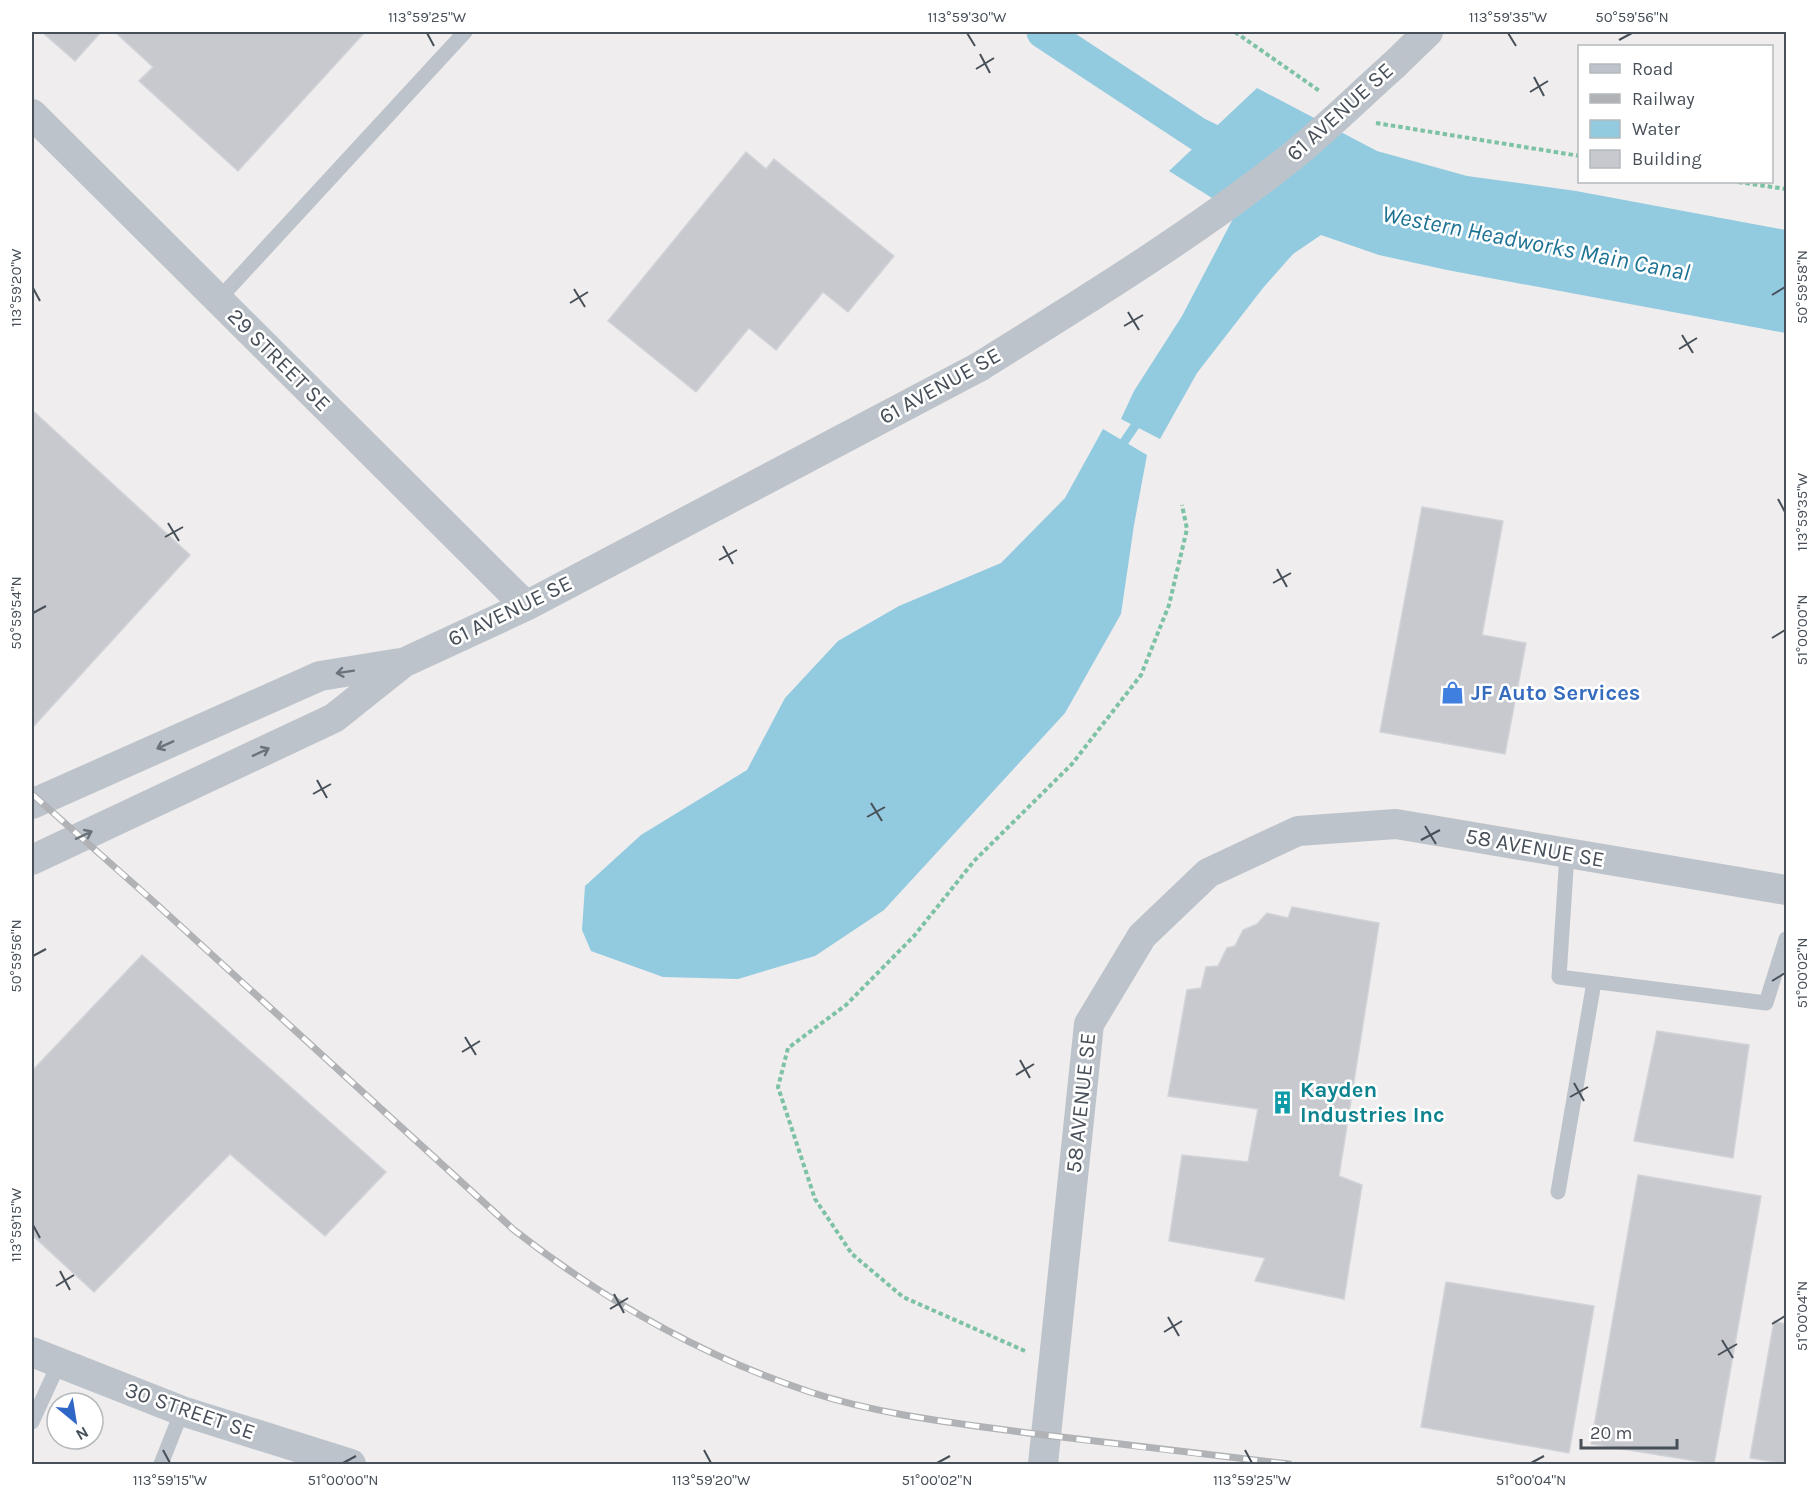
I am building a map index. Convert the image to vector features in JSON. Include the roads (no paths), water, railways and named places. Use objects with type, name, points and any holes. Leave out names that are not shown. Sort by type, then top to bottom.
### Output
[{"type":"street","name":"61 AVENUE SE","points":[[32,860],[334,718],[403,663],[526,606],[979,367],[1112,284],[1199,226],[1286,161],[1428,32]]},
{"type":"street","name":"29 STREET SE","points":[[32,114],[526,606]]},
{"type":"street","name":"61 AVENUE SE","points":[[32,804],[320,676],[403,663]]},
{"type":"street","name":"58 AVENUE SE","points":[[1043,1464],[1089,1024],[1142,936],[1208,873],[1298,831],[1396,824],[1786,890]]},
{"type":"street","name":"30 STREET SE","points":[[32,1352],[182,1411],[351,1464]]},
{"type":"lane","points":[[218,300],[465,32]]},
{"type":"lane","points":[[1567,854],[1559,977],[1766,1004],[1786,939]]},
{"type":"lane","points":[[1558,1192],[1594,982]]},
{"type":"lane","points":[[32,1422],[59,1363]]},
{"type":"lane","points":[[161,1464],[182,1411]]},
{"type":"water","points":[[1257,88],[1377,151],[1467,176],[1576,191],[1786,230],[1786,333],[1447,270],[1379,255],[1321,235],[1293,254],[1263,288],[1197,373],[1160,439],[1121,419],[1134,391],[1182,316],[1236,213],[1169,171]]},
{"type":"water","points":[[1103,429],[1147,455],[1121,614],[1065,713],[884,910],[815,956],[738,979],[663,977],[591,951],[582,930],[585,886],[641,835],[747,770],[785,698],[838,641],[899,606],[1001,563],[1065,498]]},
{"type":"waterway","name":"Western Headworks Main Canal","points":[[1043,32],[1198,134],[1246,157]]},
{"type":"waterway","points":[[1124,442],[1141,417]]},
{"type":"railway","points":[[32,794],[153,901],[514,1230],[583,1280],[655,1324],[770,1378],[863,1407],[973,1426],[1289,1464]]},
{"type":"place","name":"JF Auto Services","points":[[1453,693]]},
{"type":"place","name":"Kayden Industries Inc","points":[[1282,1103]]}]
